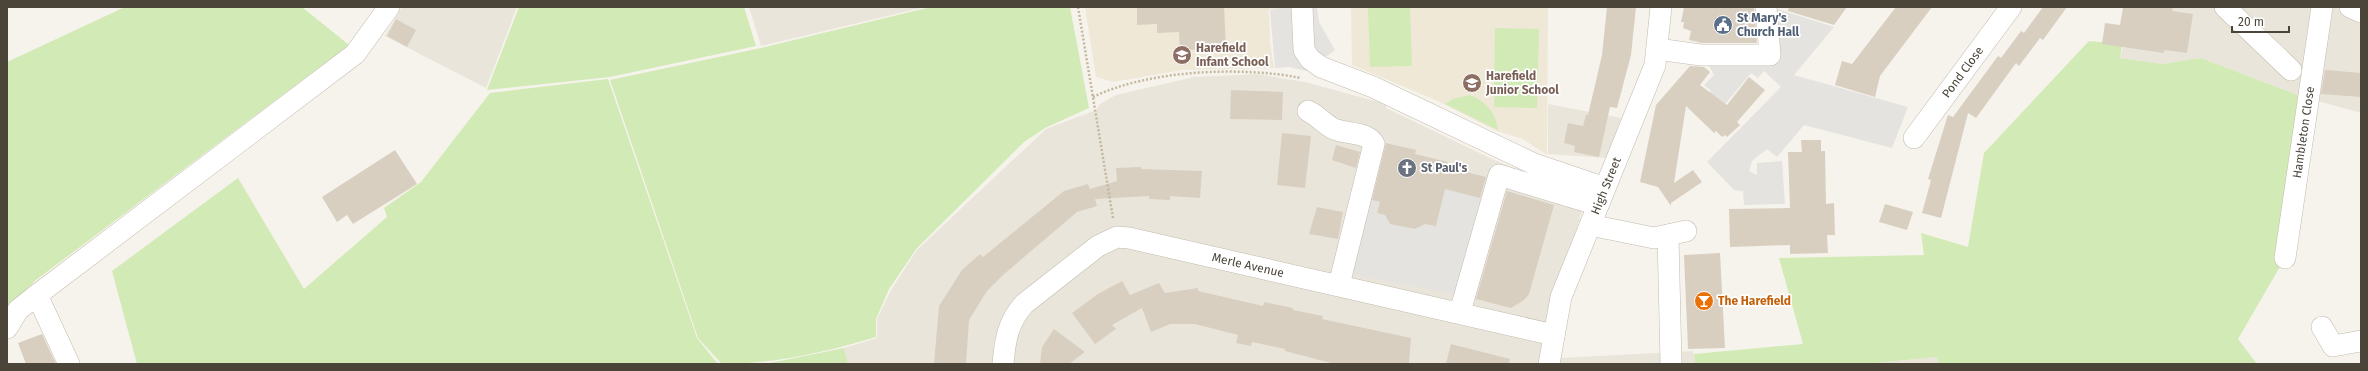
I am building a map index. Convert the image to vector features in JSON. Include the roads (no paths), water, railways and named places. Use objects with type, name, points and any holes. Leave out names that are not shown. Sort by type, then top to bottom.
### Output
[{"type":"street","points":[[7,328],[18,310],[37,295],[355,54],[389,7]]},
{"type":"street","points":[[1302,7],[1304,50],[1310,59],[1321,67],[1374,87],[1602,197]]},
{"type":"street","name":"High Street","points":[[1549,364],[1561,297],[1655,65],[1661,7]]},
{"type":"street","points":[[1657,49],[1701,55],[1770,55],[1766,7]]},
{"type":"street","name":"Pond Close","points":[[1914,138],[2011,7]]},
{"type":"street","points":[[2225,7],[2291,70]]},
{"type":"street","name":"Hambleton Close","points":[[2285,258],[2322,7]]},
{"type":"street","points":[[2350,7],[2361,12]]},
{"type":"street","points":[[1308,111],[1317,115],[1335,130],[1368,137],[1374,144],[1340,285]]},
{"type":"street","points":[[1460,312],[1500,175],[1602,197]]},
{"type":"street","points":[[1590,225],[1654,238],[1677,233],[1671,364]]},
{"type":"street","name":"Merle Avenue","points":[[1003,364],[1004,343],[1008,329],[1015,314],[1024,304],[1098,246],[1117,237],[1129,238],[1340,285],[1554,335]]},
{"type":"street","points":[[37,295],[69,364]]},
{"type":"street","points":[[2322,327],[2333,346],[2361,341]]},
{"type":"place","name":"St Mary's Church Hall","points":[[1723,25]]},
{"type":"place","name":"Harefield Infant School","points":[[1182,55]]},
{"type":"place","name":"Harefield Junior School","points":[[1472,83]]},
{"type":"place","name":"St Paul's","points":[[1407,168]]},
{"type":"place","name":"The Harefield","points":[[1704,301]]}]
